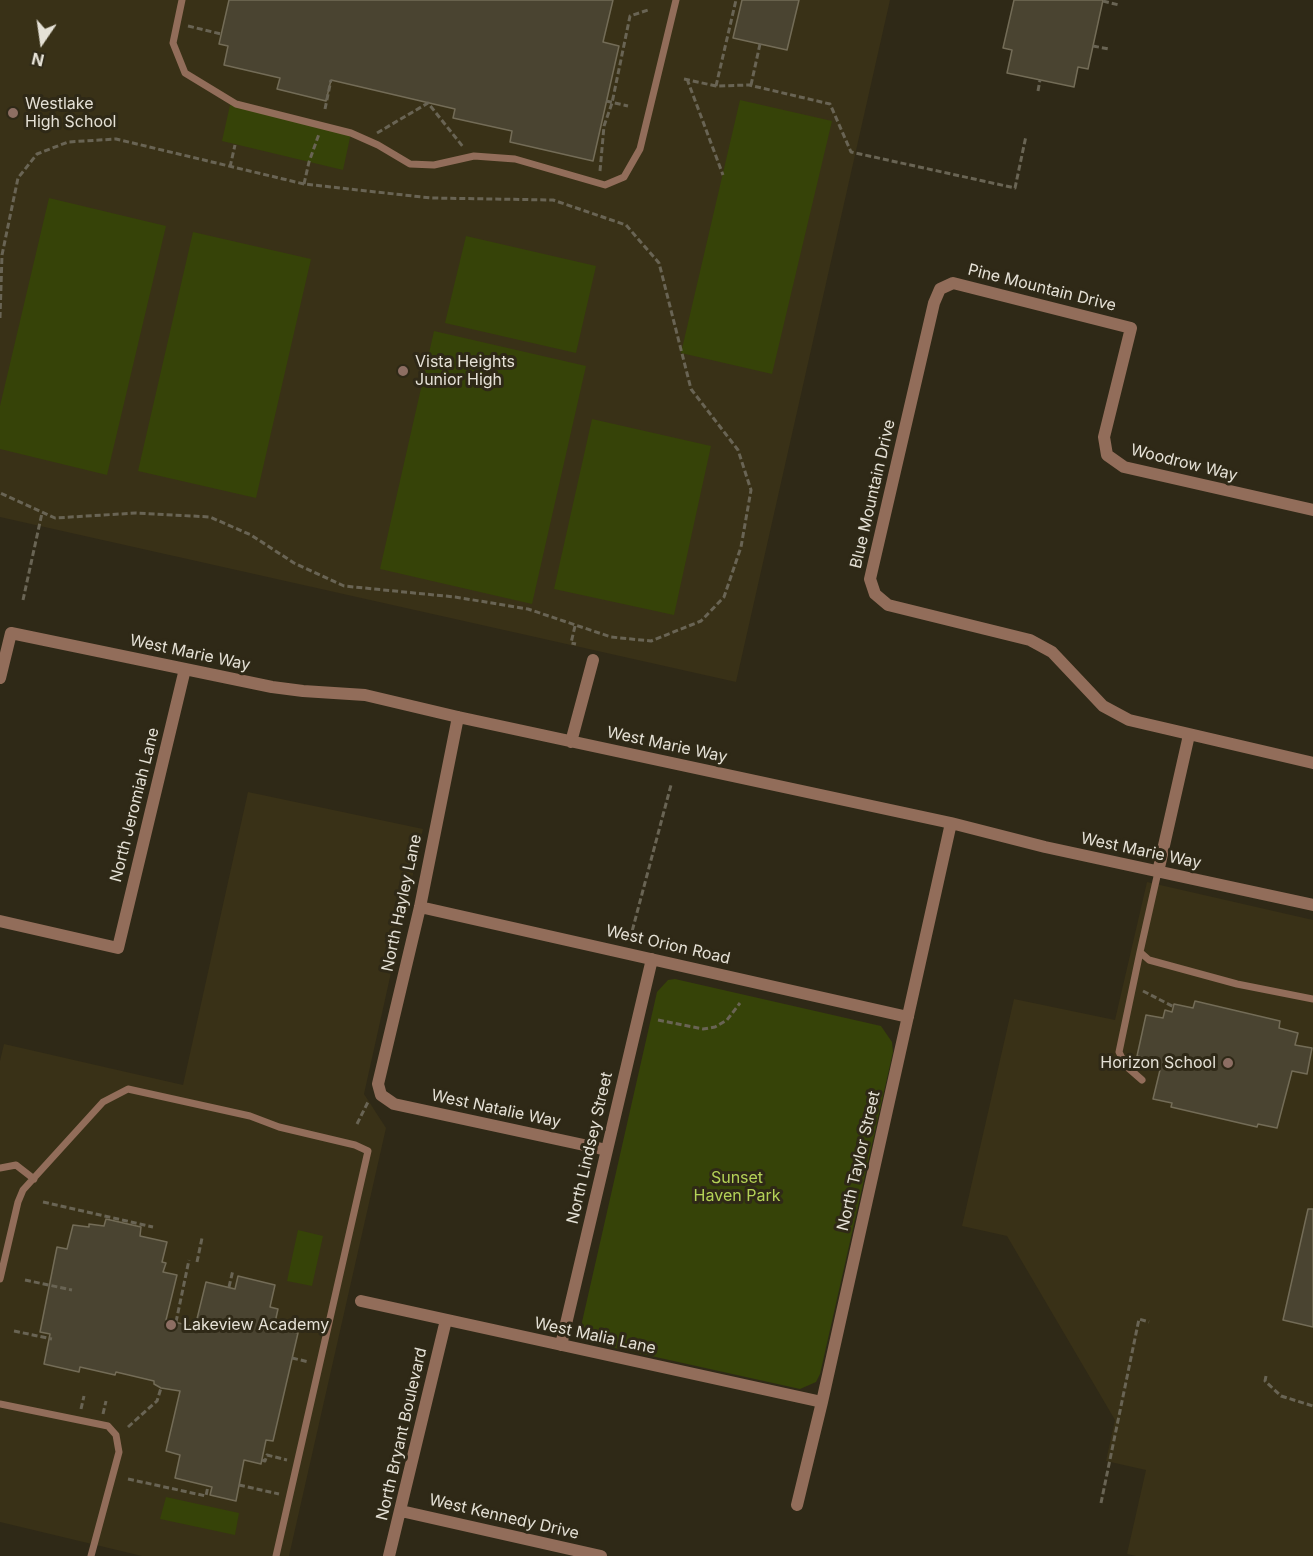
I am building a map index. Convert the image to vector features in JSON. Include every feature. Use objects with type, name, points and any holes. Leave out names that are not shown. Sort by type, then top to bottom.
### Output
[{"type":"street","name":"Pine Mountain Drive","points":[[945,286],[953,283],[1131,328]]},
{"type":"street","name":"Blue Mountain Drive","points":[[945,286],[940,290],[934,303],[870,579],[875,594],[888,605],[1030,640],[1052,652],[1104,706],[1129,720],[1313,763]]},
{"type":"street","name":"Woodrow Way","points":[[1131,328],[1104,437],[1107,455],[1124,467],[1313,510]]},
{"type":"street","name":"West Marie Way","points":[[0,678],[11,633],[303,691],[365,695],[1313,905]]},
{"type":"street","points":[[572,742],[592,660]]},
{"type":"street","name":"North Jeromiah Lane","points":[[0,921],[118,948],[185,669]]},
{"type":"street","name":"North Hayley Lane","points":[[375,1097],[420,906],[458,717]]},
{"type":"street","points":[[1158,872],[1189,735]]},
{"type":"street","name":"North Taylor Street","points":[[797,1505],[951,823]]},
{"type":"street","name":"West Orion Road","points":[[420,906],[908,1017]]},
{"type":"street","name":"North Lindsey Street","points":[[561,1345],[652,959]]},
{"type":"street","name":"West Natalie Way","points":[[375,1097],[394,1104],[607,1150]]},
{"type":"street","name":"West Malia Lane","points":[[361,1301],[822,1402]]},
{"type":"street","name":"North Bryant Boulevard","points":[[389,1556],[446,1320]]},
{"type":"street","name":"West Kennedy Drive","points":[[401,1511],[601,1556]]},
{"type":"lane","points":[[182,0],[173,43],[185,73],[236,104],[351,133],[410,164],[434,165],[470,156],[514,159],[605,185],[624,177],[640,149],[676,0]]},
{"type":"lane","points":[[1142,1080],[1126,1066],[1119,1052],[1158,872]]},
{"type":"lane","points":[[1140,952],[1149,960],[1189,972],[1313,999]]},
{"type":"lane","points":[[0,1279],[18,1202],[23,1190],[103,1102],[128,1089],[250,1116],[279,1127],[355,1145],[368,1151],[276,1556]]},
{"type":"lane","points":[[0,1168],[16,1165],[34,1179]]},
{"type":"lane","points":[[0,1404],[108,1426],[116,1435],[119,1452],[91,1556]]},
{"type":"path","points":[[716,86],[736,0]]},
{"type":"path","points":[[1103,1],[1119,5]]},
{"type":"path","points":[[600,171],[604,126],[612,103],[630,16],[648,10]]},
{"type":"path","points":[[177,23],[221,34]]},
{"type":"path","points":[[752,85],[760,44]]},
{"type":"path","points":[[1093,46],[1109,49]]},
{"type":"path","points":[[723,175],[686,79],[716,86],[752,85],[830,104],[851,152],[1015,188],[1026,136]]},
{"type":"path","points":[[325,110],[331,80]]},
{"type":"path","points":[[1038,91],[1040,80]]},
{"type":"path","points":[[606,101],[628,106]]},
{"type":"path","points":[[365,140],[428,103],[470,156]]},
{"type":"path","points":[[304,184],[322,126]]},
{"type":"path","points":[[0,318],[2,255],[18,178],[37,154],[68,142],[116,139],[304,184],[431,198],[553,200],[626,225],[658,263],[691,389],[738,450],[751,490],[741,547],[724,597],[701,621],[651,641],[611,637],[528,609],[455,597],[344,586],[294,563],[251,535],[210,517],[136,513],[55,519],[0,493]]},
{"type":"path","points":[[230,166],[236,145]]},
{"type":"path","points":[[23,600],[42,513]]},
{"type":"path","points":[[575,626],[571,643],[576,644]]},
{"type":"path","points":[[630,939],[671,785]]},
{"type":"path","points":[[1143,990],[1173,1007]]},
{"type":"path","points":[[658,1020],[703,1029],[715,1027],[727,1020],[740,1003]]},
{"type":"path","points":[[357,1124],[375,1097]]},
{"type":"path","points":[[43,1202],[153,1227]]},
{"type":"path","points":[[197,1262],[202,1238]]},
{"type":"path","points":[[176,1322],[189,1260]]},
{"type":"path","points":[[229,1287],[233,1270]]},
{"type":"path","points":[[25,1280],[72,1290]]},
{"type":"path","points":[[1101,1503],[1139,1320],[1149,1322]]},
{"type":"path","points":[[14,1331],[52,1339]]},
{"type":"path","points":[[292,1358],[311,1363]]},
{"type":"path","points":[[1266,1376],[1265,1381],[1281,1395],[1313,1406]]},
{"type":"path","points":[[128,1427],[157,1401],[161,1388]]},
{"type":"path","points":[[262,1460],[265,1461],[267,1455],[289,1461]]},
{"type":"path","points":[[128,1479],[206,1496],[208,1486]]},
{"type":"path","points":[[239,1485],[281,1494]]},
{"type":"shaded area","name":"Vista Heights Junior High","points":[[0,0],[890,0],[736,682],[0,517]]},
{"type":"shaded area","name":"Lakeview Academy","points":[[248,792],[423,829],[364,1094],[386,1128],[289,1556],[142,1556],[0,1522],[0,1061],[4,1044],[183,1085]]},
{"type":"shaded area","points":[[1147,882],[1313,920],[1313,1556],[1136,1556],[1127,1554],[1146,1470],[1106,1461],[1115,1420],[1007,1236],[962,1226],[1014,999],[1115,1020]]},
{"type":"green space","points":[[740,100],[832,121],[772,374],[681,353]]},
{"type":"green space","points":[[230,105],[351,133],[343,170],[222,141]]},
{"type":"green space","points":[[49,198],[166,226],[107,475],[0,449],[0,406]]},
{"type":"green space","points":[[193,232],[311,259],[256,498],[138,471]]},
{"type":"green space","points":[[466,236],[596,266],[576,353],[445,323]]},
{"type":"green space","points":[[434,331],[586,366],[532,604],[380,569]]},
{"type":"green space","points":[[592,419],[711,446],[674,615],[554,589]]},
{"type":"green space","name":"Sunset Haven Park","points":[[675,979],[881,1026],[892,1042],[893,1052],[820,1374],[816,1382],[800,1389],[597,1344],[590,1340],[583,1331],[582,1322],[657,992],[668,980]]},
{"type":"green space","points":[[298,1230],[323,1236],[312,1286],[287,1281]]},
{"type":"green space","points":[[166,1497],[239,1513],[235,1535],[160,1519]]},
{"type":"building","points":[[229,0],[613,0],[603,42],[619,46],[593,161],[510,142],[512,131],[453,118],[455,109],[331,80],[326,101],[277,89],[280,78],[224,65],[228,46],[219,44]]},
{"type":"building","points":[[742,0],[799,0],[787,50],[733,38]]},
{"type":"building","points":[[1014,0],[1103,0],[1088,69],[1078,67],[1074,87],[1007,73],[1012,50],[1003,48]]},
{"type":"building","points":[[1195,1001],[1280,1021],[1279,1028],[1298,1033],[1295,1045],[1312,1048],[1307,1074],[1292,1071],[1277,1128],[1258,1124],[1257,1127],[1171,1107],[1172,1103],[1153,1099],[1160,1070],[1158,1069],[1159,1061],[1137,1056],[1146,1015],[1163,1018],[1165,1010],[1172,1012],[1174,1004],[1193,1008]]},
{"type":"building","points":[[1308,1209],[1313,1209],[1313,1327],[1283,1320]]},
{"type":"building","name":"Lakeview Academy","points":[[106,1219],[141,1227],[140,1236],[167,1242],[162,1262],[166,1263],[163,1272],[177,1275],[166,1320],[195,1327],[206,1282],[235,1289],[238,1276],[275,1285],[270,1307],[278,1309],[274,1327],[298,1333],[273,1441],[266,1440],[261,1464],[244,1460],[236,1501],[210,1495],[212,1487],[175,1478],[180,1455],[166,1451],[180,1391],[161,1388],[154,1384],[154,1381],[116,1372],[115,1375],[80,1367],[79,1372],[44,1364],[50,1334],[40,1332],[57,1247],[67,1249],[73,1225],[104,1226]]},
{"type":"place","name":"Westlake High School","points":[[13,113]]},
{"type":"place","name":"Vista Heights Junior High","points":[[403,371]]},
{"type":"place","name":"Horizon School","points":[[1228,1063]]},
{"type":"place","name":"Lakeview Academy","points":[[171,1325]]}]
